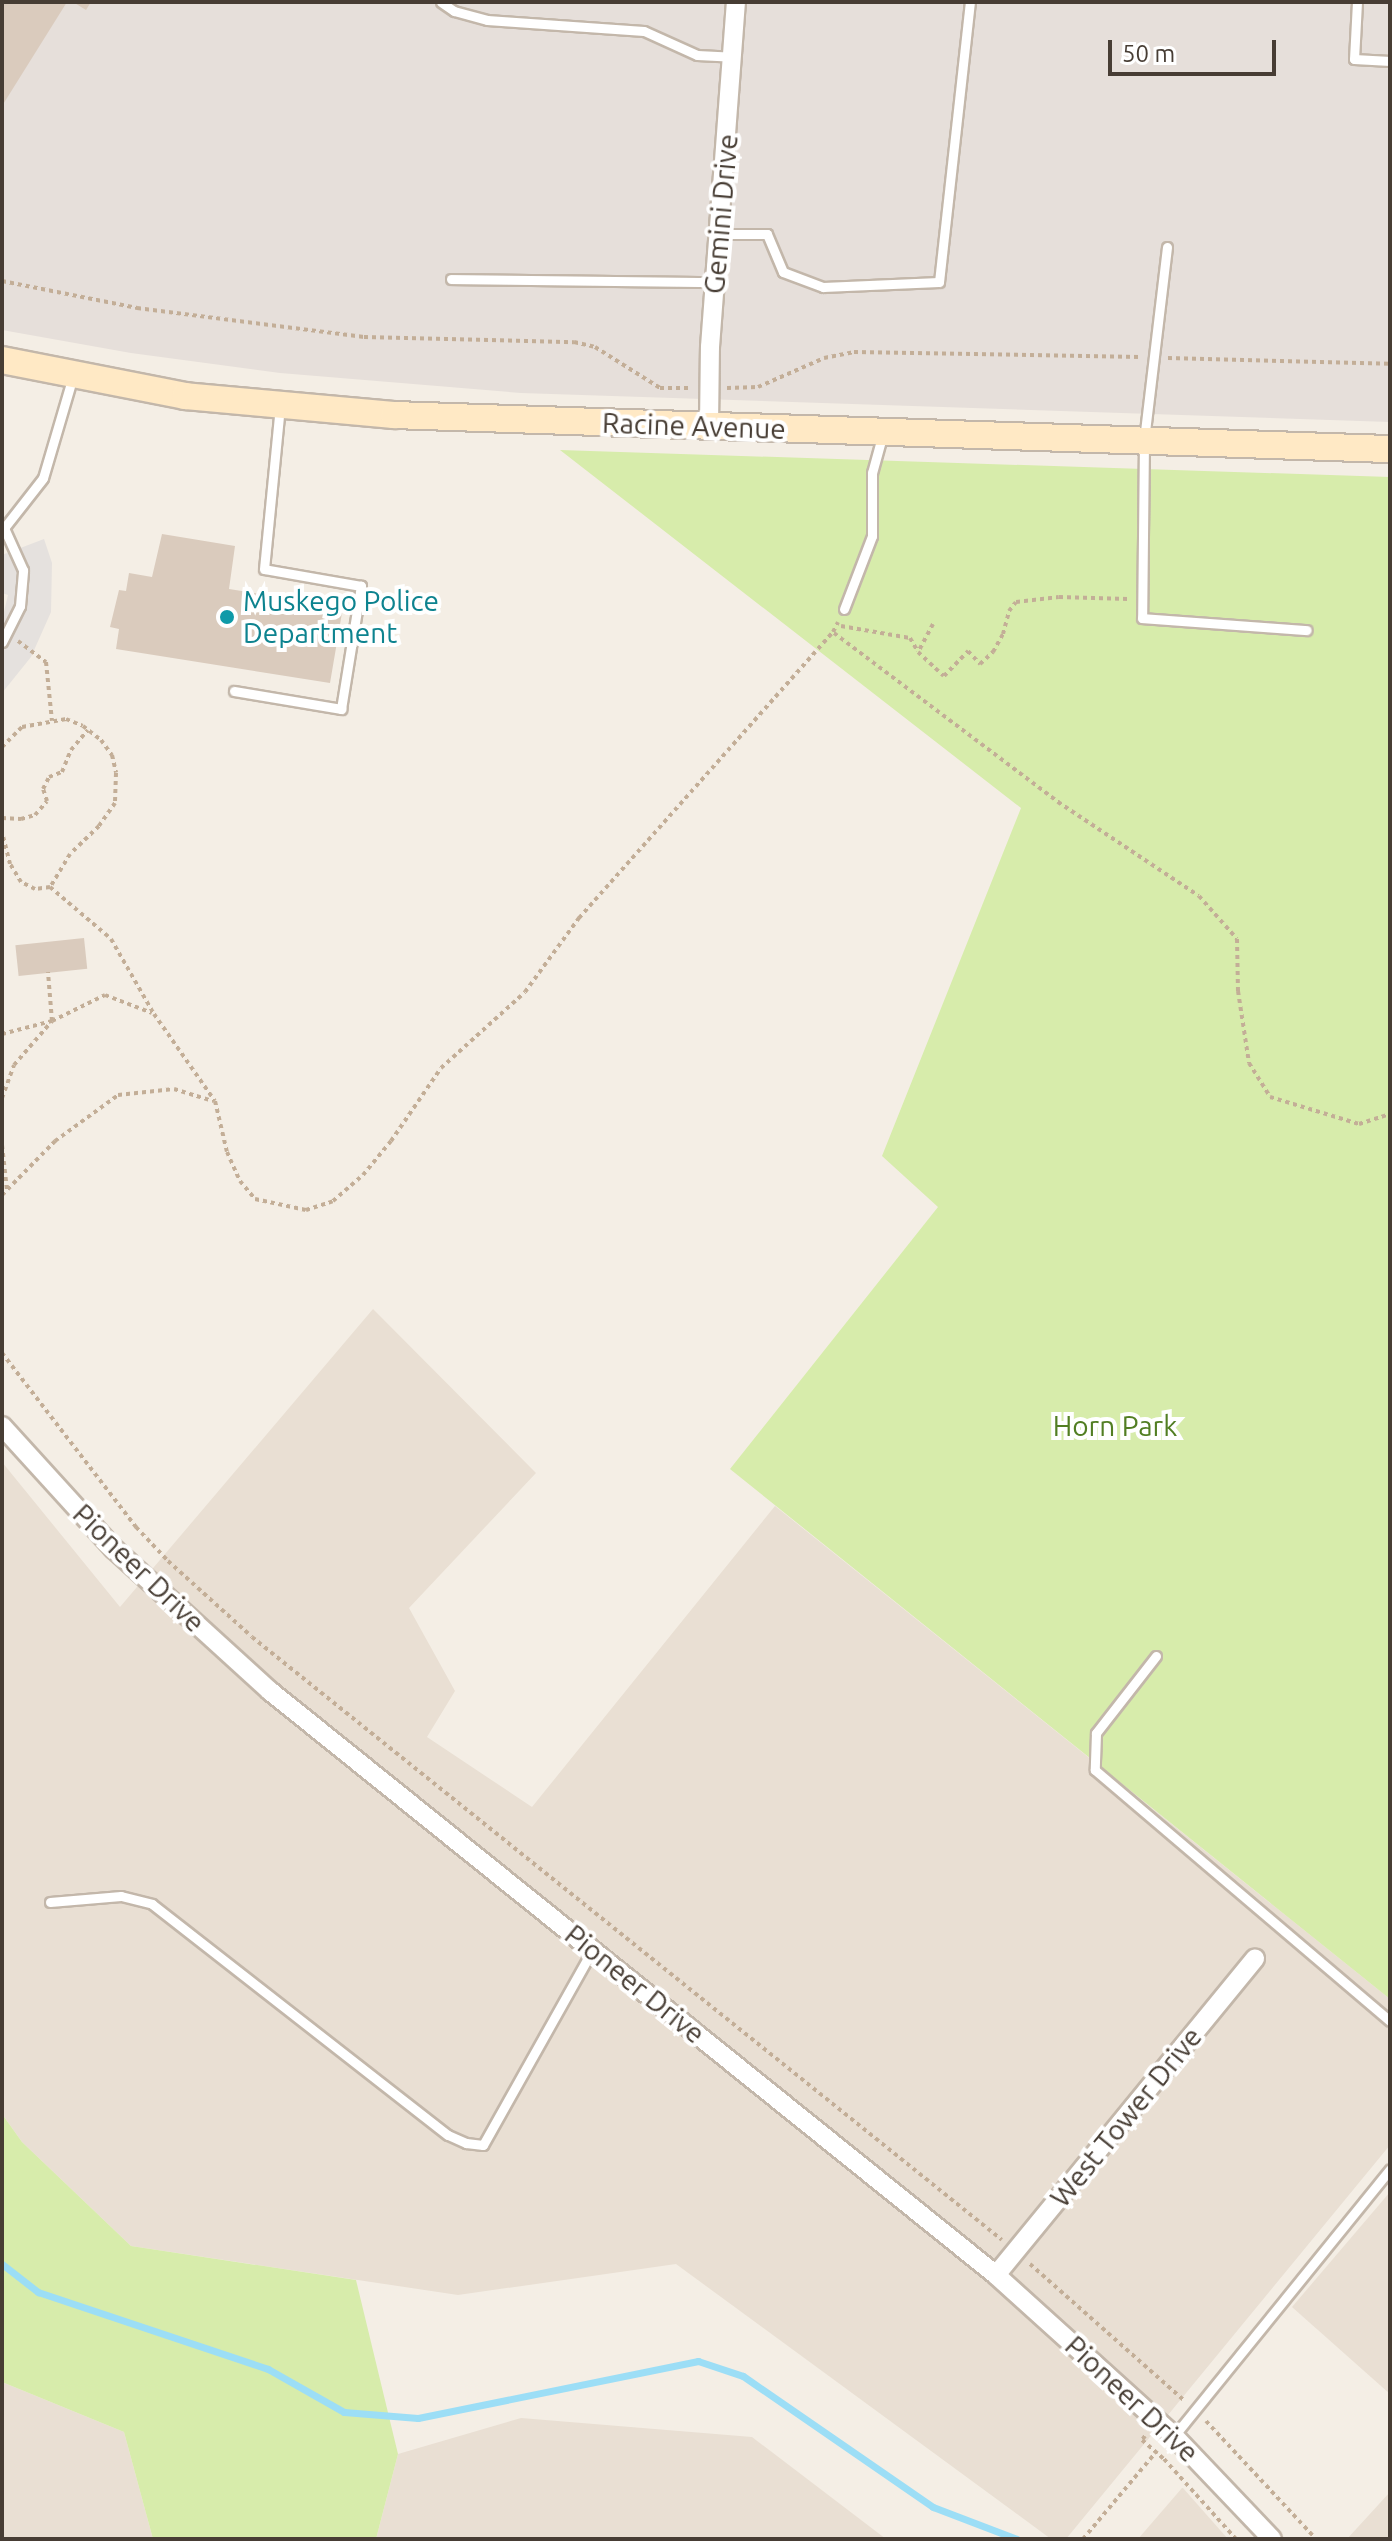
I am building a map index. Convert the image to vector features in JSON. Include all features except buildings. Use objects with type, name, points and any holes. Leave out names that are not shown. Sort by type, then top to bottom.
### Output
[{"type":"main road","name":"Racine Avenue","points":[[2,360],[185,396],[409,416],[1390,449]]},
{"type":"street","name":"Gemini Drive","points":[[709,426],[715,282],[736,2]]},
{"type":"street","name":"Pioneer Drive","points":[[2,1426],[114,1549],[270,1691],[996,2275],[1174,2436],[1272,2539]]},
{"type":"street","name":"West Tower Drive","points":[[996,2275],[1255,1959]]},
{"type":"lane","points":[[441,2],[454,11],[487,20],[644,31],[697,55],[733,57]]},
{"type":"lane","points":[[719,234],[767,234],[783,272],[823,287],[939,282],[970,2]]},
{"type":"lane","points":[[1357,2],[1354,59],[1390,61]]},
{"type":"lane","points":[[1167,247],[1144,441],[1142,618],[1307,630]]},
{"type":"lane","points":[[451,279],[715,282]]},
{"type":"lane","points":[[5,638],[20,606],[23,570],[3,527],[43,478],[73,376]]},
{"type":"lane","points":[[234,691],[341,709],[361,586],[264,569],[280,406]]},
{"type":"lane","points":[[844,609],[872,536],[872,473],[883,433]]},
{"type":"lane","points":[[1156,1656],[1096,1733],[1095,1770],[1390,2021]]},
{"type":"lane","points":[[50,1902],[121,1896],[152,1904],[448,2135],[466,2143],[483,2145],[593,1949]]},
{"type":"lane","points":[[1174,2436],[1390,2169]]},
{"type":"path","points":[[2,281],[137,308],[364,337],[574,342],[595,347],[660,388]]},
{"type":"path","points":[[741,388],[758,387],[824,358],[854,352],[1390,364]]},
{"type":"path","points":[[837,625],[910,638],[918,652],[944,676],[968,651],[980,664],[993,652],[1009,611],[1016,602],[1059,597],[1142,599]]},
{"type":"path","points":[[2,832],[10,864],[21,882],[35,889],[50,887],[111,939],[154,1014],[215,1101],[227,1152],[240,1181],[255,1199],[306,1210],[333,1201],[363,1175],[391,1141],[441,1068],[525,992],[579,918],[833,632],[844,609]]},
{"type":"path","points":[[918,652],[933,624]]},
{"type":"path","points":[[833,632],[1058,802],[1199,896],[1237,939],[1238,991],[1249,1063],[1270,1097],[1359,1124],[1390,1114]]},
{"type":"path","points":[[5,638],[46,662],[52,721]]},
{"type":"path","points":[[2,747],[22,727],[66,719],[88,730],[112,755],[115,803],[99,826],[70,854],[50,887]]},
{"type":"path","points":[[2,818],[21,819],[35,815],[47,801],[43,789],[49,777],[62,772],[71,750],[88,730]]},
{"type":"path","points":[[2,1098],[14,1065],[52,1021],[48,972]]},
{"type":"path","points":[[2,1034],[52,1021],[105,995],[154,1014]]},
{"type":"path","points":[[4,1194],[55,1141],[118,1095],[174,1089],[215,1101]]},
{"type":"path","points":[[2,1145],[4,1194]]},
{"type":"path","points":[[2,1353],[136,1527],[168,1561],[252,1637],[1007,2245]]},
{"type":"path","points":[[1027,2262],[1183,2398]]},
{"type":"path","points":[[1209,2425],[1316,2539]]},
{"type":"path","points":[[1083,2539],[1156,2452],[1174,2436]]},
{"type":"path","points":[[1142,2440],[1236,2539]]},
{"type":"shaded area","points":[[2,2],[1390,2],[1390,422],[521,393],[280,373],[131,353],[2,330]]},
{"type":"shaded area","points":[[44,539],[52,563],[51,612],[31,657],[2,693],[2,620],[8,595],[2,593],[2,555]]},
{"type":"shaded area","points":[[373,1309],[536,1473],[409,1608],[455,1691],[427,1737],[532,1807],[775,1506],[1390,1999],[1390,2145],[1066,2539],[1051,2539],[676,2264],[458,2295],[131,2246],[22,2142],[2,2114],[2,1462],[120,1607]]},
{"type":"shaded area","points":[[1390,2192],[1390,2394],[1292,2307]]},
{"type":"shaded area","points":[[2,2382],[124,2432],[153,2539],[2,2539]]},
{"type":"shaded area","points":[[521,2418],[752,2437],[886,2539],[376,2539],[398,2454]]},
{"type":"shaded area","points":[[1183,2488],[1228,2539],[1138,2539]]},
{"type":"shaded area","points":[[1390,2492],[1390,2539],[1347,2539]]},
{"type":"green space","name":"Horn Park","points":[[560,450],[1390,477],[1390,1999],[730,1469],[938,1207],[882,1156],[1021,808]]},
{"type":"green space","points":[[2,2114],[22,2142],[131,2246],[356,2280],[398,2454],[376,2539],[153,2539],[124,2432],[2,2382]]},
{"type":"waterway","points":[[2,2264],[38,2292],[268,2369],[344,2412],[418,2418],[698,2361],[743,2376],[933,2507],[1017,2539]]},
{"type":"place","name":"Muskego Police Department","points":[[227,617]]}]
